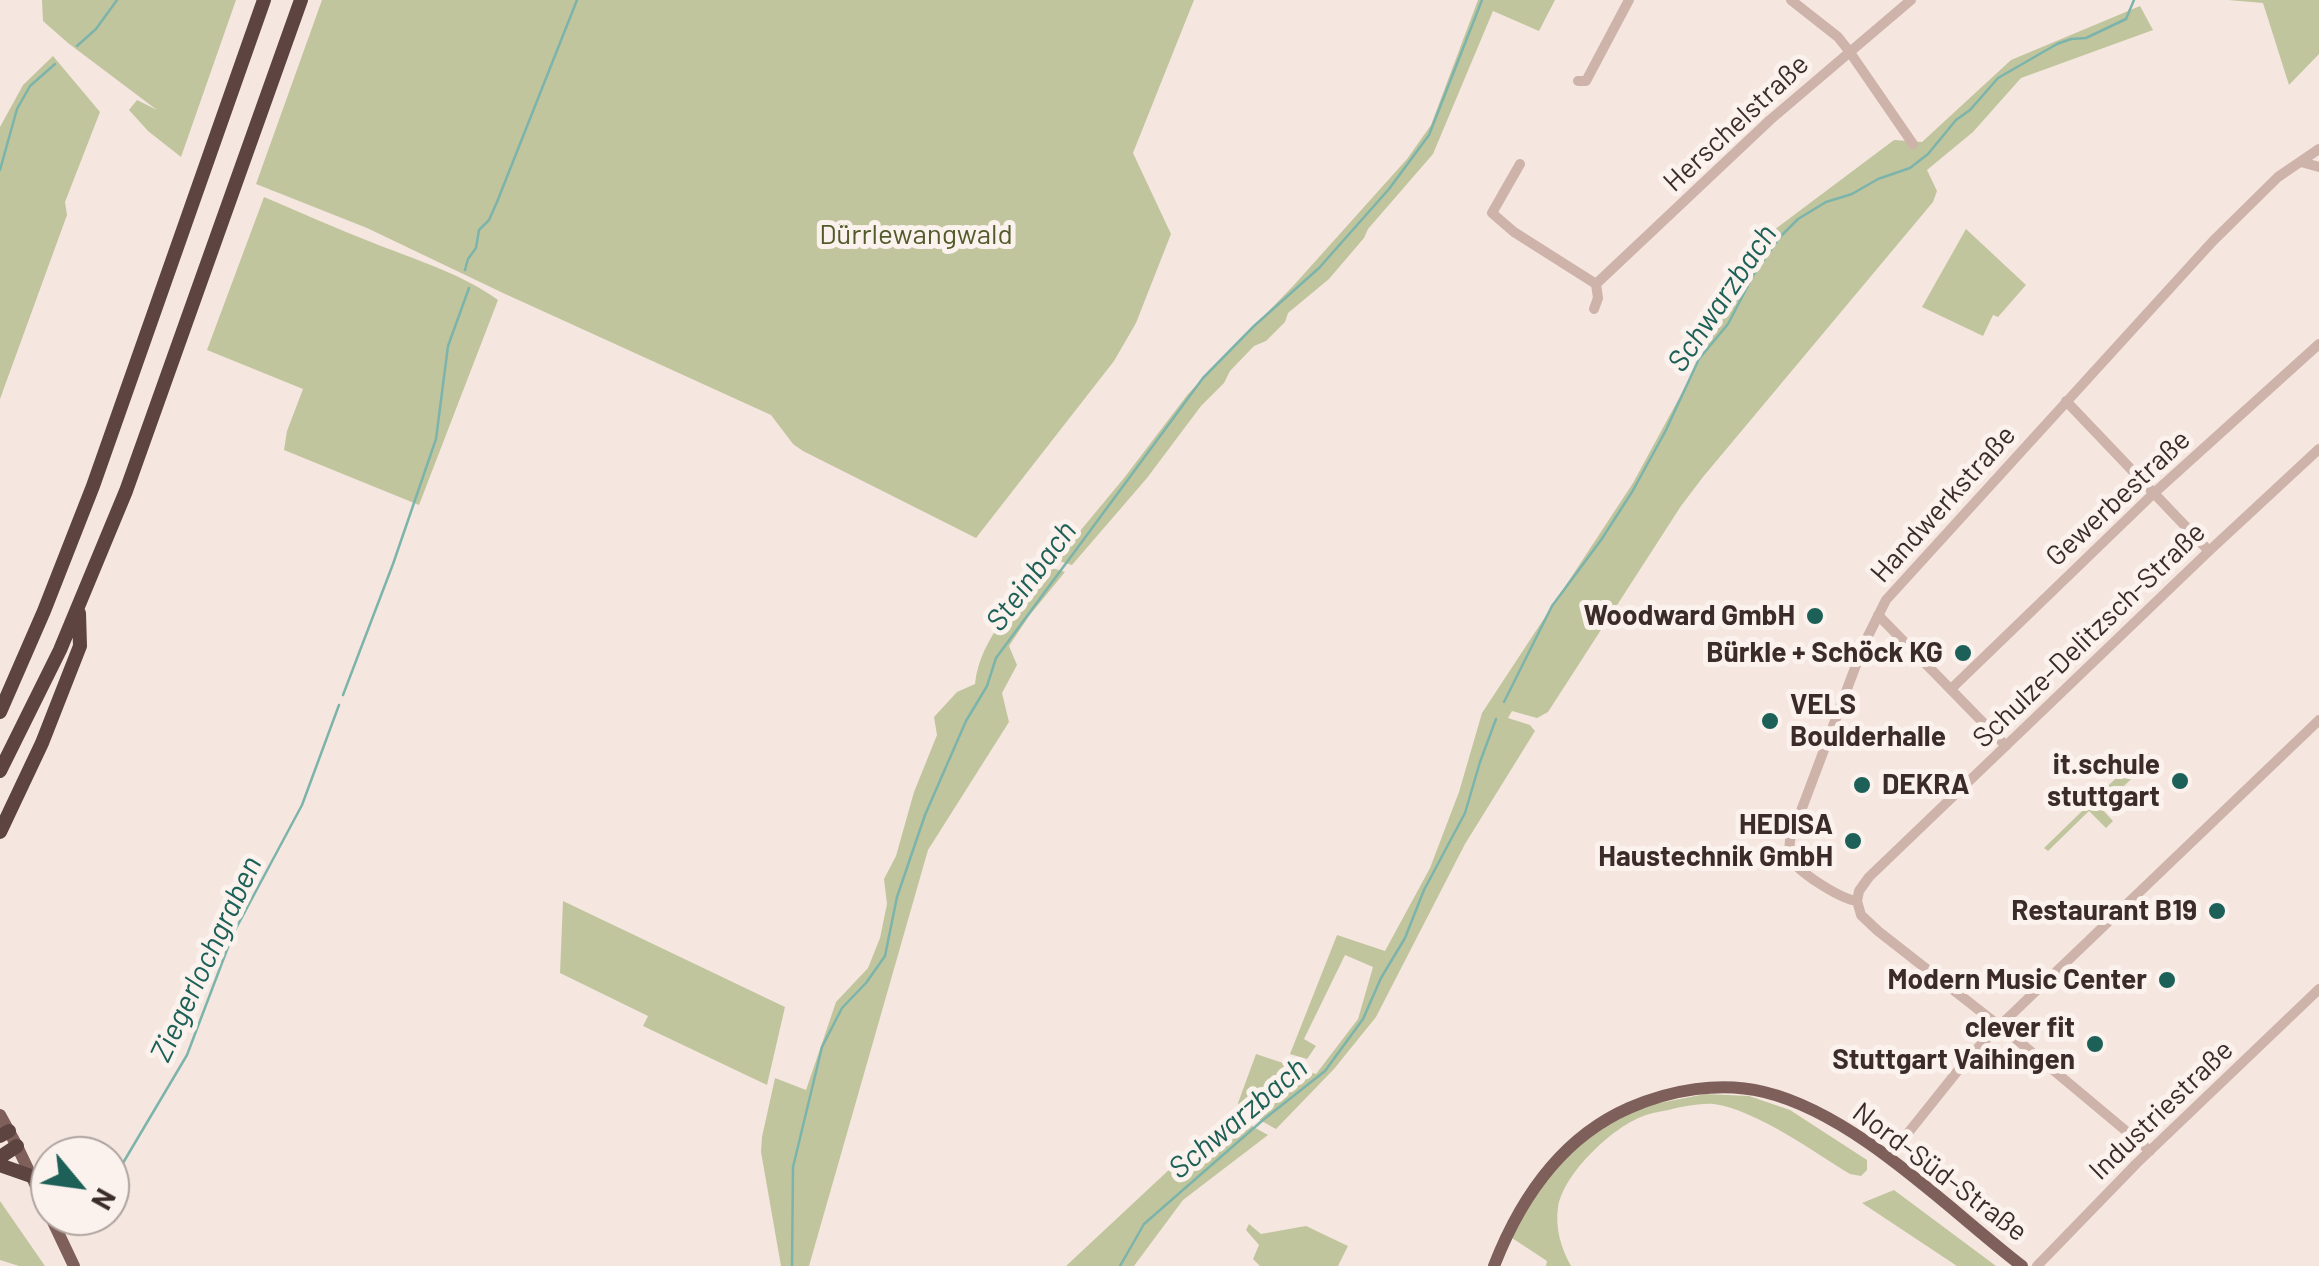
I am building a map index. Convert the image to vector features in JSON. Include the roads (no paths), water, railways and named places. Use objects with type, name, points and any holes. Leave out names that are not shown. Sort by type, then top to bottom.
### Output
[{"type":"highway","points":[[0,712],[93,486],[264,0]]},
{"type":"highway","points":[[0,771],[79,607],[137,463],[301,0]]},
{"type":"highway","points":[[0,832],[42,743],[80,646],[79,607]]},
{"type":"highway","points":[[10,1159],[30,1175]]},
{"type":"main road","name":"Nord-Süd-Straße","points":[[1494,1266],[1530,1193],[1561,1155],[1600,1123],[1642,1102],[1704,1088],[1764,1092],[1826,1118],[1888,1158],[2022,1266]]},
{"type":"main road","points":[[0,1115],[10,1159]]},
{"type":"main road","points":[[60,1236],[74,1266]]},
{"type":"street","points":[[1578,81],[1589,76],[1629,0]]},
{"type":"street","points":[[1792,0],[1838,37],[1913,144]]},
{"type":"street","name":"Herschelstraße","points":[[1596,284],[1770,120],[1911,0]]},
{"type":"street","name":"Handwerkstraße","points":[[2150,1151],[1878,931],[1858,910],[1856,902],[1840,897],[1795,864],[1789,850],[1790,840],[1864,644],[1886,600],[2244,208],[2278,177],[2319,149]]},
{"type":"street","points":[[2300,162],[2319,167]]},
{"type":"street","points":[[1520,164],[1492,212],[1514,232],[1596,284],[1598,298],[1594,309]]},
{"type":"street","name":"Gewerbestraße","points":[[1951,689],[2153,494],[2319,344]]},
{"type":"street","points":[[2066,402],[2209,551]]},
{"type":"street","name":"Schulze-Delitzsch-Straße","points":[[1856,902],[1869,876],[2319,449]]},
{"type":"street","points":[[1878,614],[2006,746]]},
{"type":"street","points":[[1888,1158],[1999,1026],[2319,720]]},
{"type":"street","name":"Industriestraße","points":[[2037,1266],[2319,989]]},
{"type":"waterway","points":[[77,46],[96,29],[117,0]]},
{"type":"waterway","name":"Ziegerlochgraben","points":[[465,270],[476,248],[479,230],[489,220],[497,202],[577,0]]},
{"type":"waterway","name":"Steinbach","points":[[792,1266],[793,1167],[822,1047],[842,1008],[885,956],[897,897],[925,815],[966,721],[987,686],[996,658],[1203,378],[1319,268],[1389,189],[1429,135],[1482,0]]},
{"type":"waterway","name":"Schwarzbach","points":[[1504,702],[1552,606],[1632,492],[1699,359],[1728,324],[1754,274],[1779,238],[1798,219],[1826,202],[1910,168],[1928,154],[1998,78],[2057,44],[2086,38],[2126,19],[2134,0]]},
{"type":"waterway","points":[[0,170],[17,109],[30,86],[55,64]]},
{"type":"waterway","name":"Ziegerlochgraben","points":[[343,695],[436,439],[448,346],[469,288]]},
{"type":"waterway","name":"Ziegerlochgraben","points":[[130,1151],[187,1055],[233,934],[302,805],[339,705]]},
{"type":"waterway","name":"Schwarzbach","points":[[1120,1266],[1144,1224],[1325,1071],[1363,1019],[1465,813],[1496,719]]},
{"type":"place","name":"Woodward GmbH","points":[[1815,616]]},
{"type":"place","name":"Bürkle + Schöck KG","points":[[1963,653]]},
{"type":"place","name":"VELS Boulderhalle","points":[[1770,721]]},
{"type":"place","name":"it.schule stuttgart","points":[[2180,781]]},
{"type":"place","name":"DEKRA","points":[[1862,785]]},
{"type":"place","name":"HEDISA Haustechnik GmbH","points":[[1853,841]]},
{"type":"place","name":"Restaurant B19","points":[[2217,911]]},
{"type":"place","name":"Modern Music Center","points":[[2167,980]]},
{"type":"place","name":"clever fit Stuttgart Vaihingen","points":[[2095,1044]]},
{"type":"park label","name":"Dürrlewangwald","points":[[916,235]]}]
